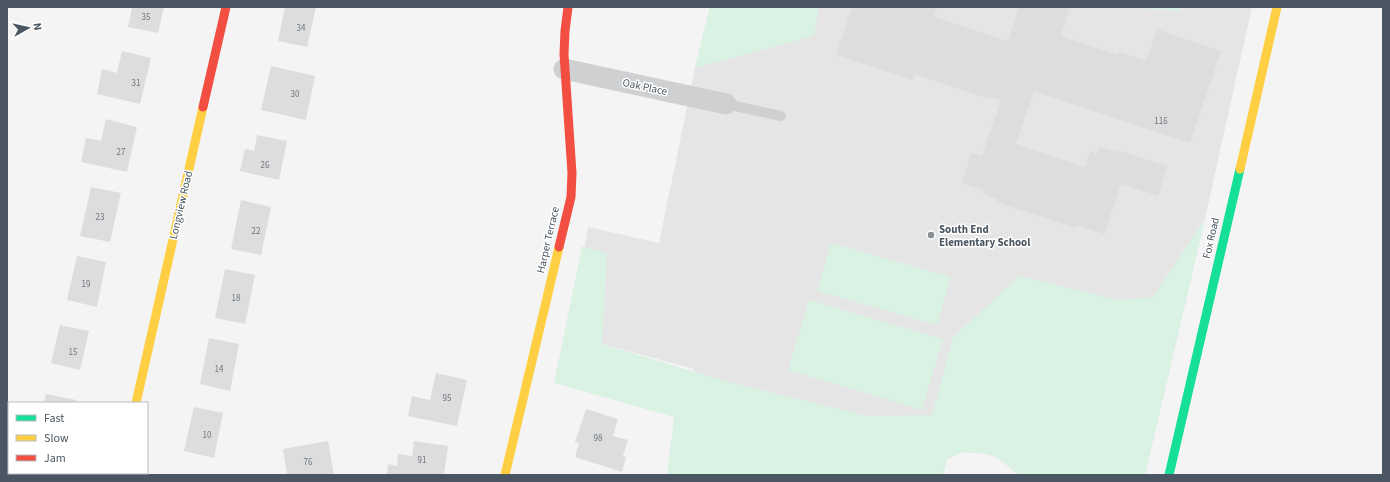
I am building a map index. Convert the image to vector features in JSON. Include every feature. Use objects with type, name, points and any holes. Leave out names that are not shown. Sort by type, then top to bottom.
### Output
[{"type":"street","name":"Longview Road","points":[[136,402],[226,7]]},
{"type":"street","name":"Harper Terrace","points":[[505,475],[570,197],[573,166],[564,69],[564,38],[568,7]]},
{"type":"street","name":"Fox Road","points":[[1169,475],[1277,7]]},
{"type":"street","name":"Oak Place","points":[[564,69],[726,104]]},
{"type":"lane","points":[[726,104],[781,116]]},
{"type":"shaded area","name":"South End Elementary School","points":[[710,7],[1252,7],[1205,219],[1145,475],[1019,475],[997,457],[980,453],[964,452],[947,459],[943,475],[689,475],[694,369],[569,335],[588,227],[659,243],[695,68]]},
{"type":"green space","points":[[710,7],[819,7],[814,36],[695,68]]},
{"type":"green space","points":[[1133,7],[1181,7],[1181,11],[1138,8]]},
{"type":"green space","points":[[1205,219],[1145,475],[1019,475],[997,457],[980,453],[964,452],[947,459],[943,475],[667,475],[674,417],[554,383],[582,246],[607,254],[602,344],[728,382],[868,416],[932,415],[953,337],[1020,276],[1119,300],[1153,297]]},
{"type":"green space","points":[[831,243],[951,277],[937,325],[817,291]]},
{"type":"green space","points":[[809,300],[943,339],[922,410],[788,370]]},
{"type":"building","points":[[132,7],[164,7],[158,33],[128,27]]},
{"type":"building","points":[[285,7],[316,7],[307,47],[278,41]]},
{"type":"building","points":[[852,7],[937,7],[934,17],[1008,41],[1019,7],[1070,7],[1061,36],[1118,55],[1119,52],[1146,61],[1157,29],[1221,51],[1190,143],[1034,91],[1016,144],[1085,167],[1090,151],[1097,154],[1100,147],[1116,152],[1117,150],[1168,166],[1158,196],[1121,184],[1104,234],[1076,225],[1075,228],[996,202],[997,199],[983,194],[984,190],[962,183],[971,153],[982,156],[1001,100],[991,97],[990,99],[915,74],[913,80],[836,55]]},
{"type":"building","points":[[122,51],[151,58],[140,104],[97,94],[102,69],[117,73]]},
{"type":"building","points":[[271,66],[315,76],[306,120],[261,110]]},
{"type":"building","points":[[106,119],[137,127],[127,172],[81,162],[86,138],[101,141]]},
{"type":"building","points":[[257,135],[287,141],[279,180],[240,171],[245,149],[254,151]]},
{"type":"building","points":[[91,187],[121,193],[110,242],[80,236]]},
{"type":"building","points":[[241,200],[271,207],[261,255],[231,249]]},
{"type":"building","points":[[77,256],[106,262],[97,307],[67,300]]},
{"type":"building","points":[[225,269],[255,275],[245,324],[215,318]]},
{"type":"building","points":[[60,325],[89,331],[80,370],[51,363]]},
{"type":"building","points":[[209,338],[239,344],[230,391],[200,384]]},
{"type":"building","points":[[436,373],[467,380],[457,426],[408,416],[412,396],[430,400]]},
{"type":"building","points":[[46,394],[76,400],[76,402],[44,402]]},
{"type":"building","points":[[194,407],[223,413],[214,458],[184,451]]},
{"type":"building","points":[[586,409],[618,419],[613,436],[628,440],[623,456],[626,457],[622,472],[575,457],[579,443],[575,442]]},
{"type":"building","points":[[328,441],[334,475],[287,475],[283,449]]},
{"type":"building","points":[[414,441],[448,446],[444,475],[387,475],[388,464],[397,466],[398,454],[412,456]]},
{"type":"building","points":[[20,474],[57,474],[57,475]]},
{"type":"traffic: fast","points":[[1169,475],[1240,169]]},
{"type":"traffic: slow","points":[[1240,169],[1277,7]]},
{"type":"traffic: slow","points":[[136,402],[203,107]]},
{"type":"traffic: slow","points":[[505,475],[559,247]]},
{"type":"traffic: jam","points":[[203,107],[226,7]]},
{"type":"traffic: jam","points":[[559,247],[571,197],[572,173],[564,54],[568,7]]},
{"type":"place","name":"South End Elementary School","points":[[931,235]]}]
